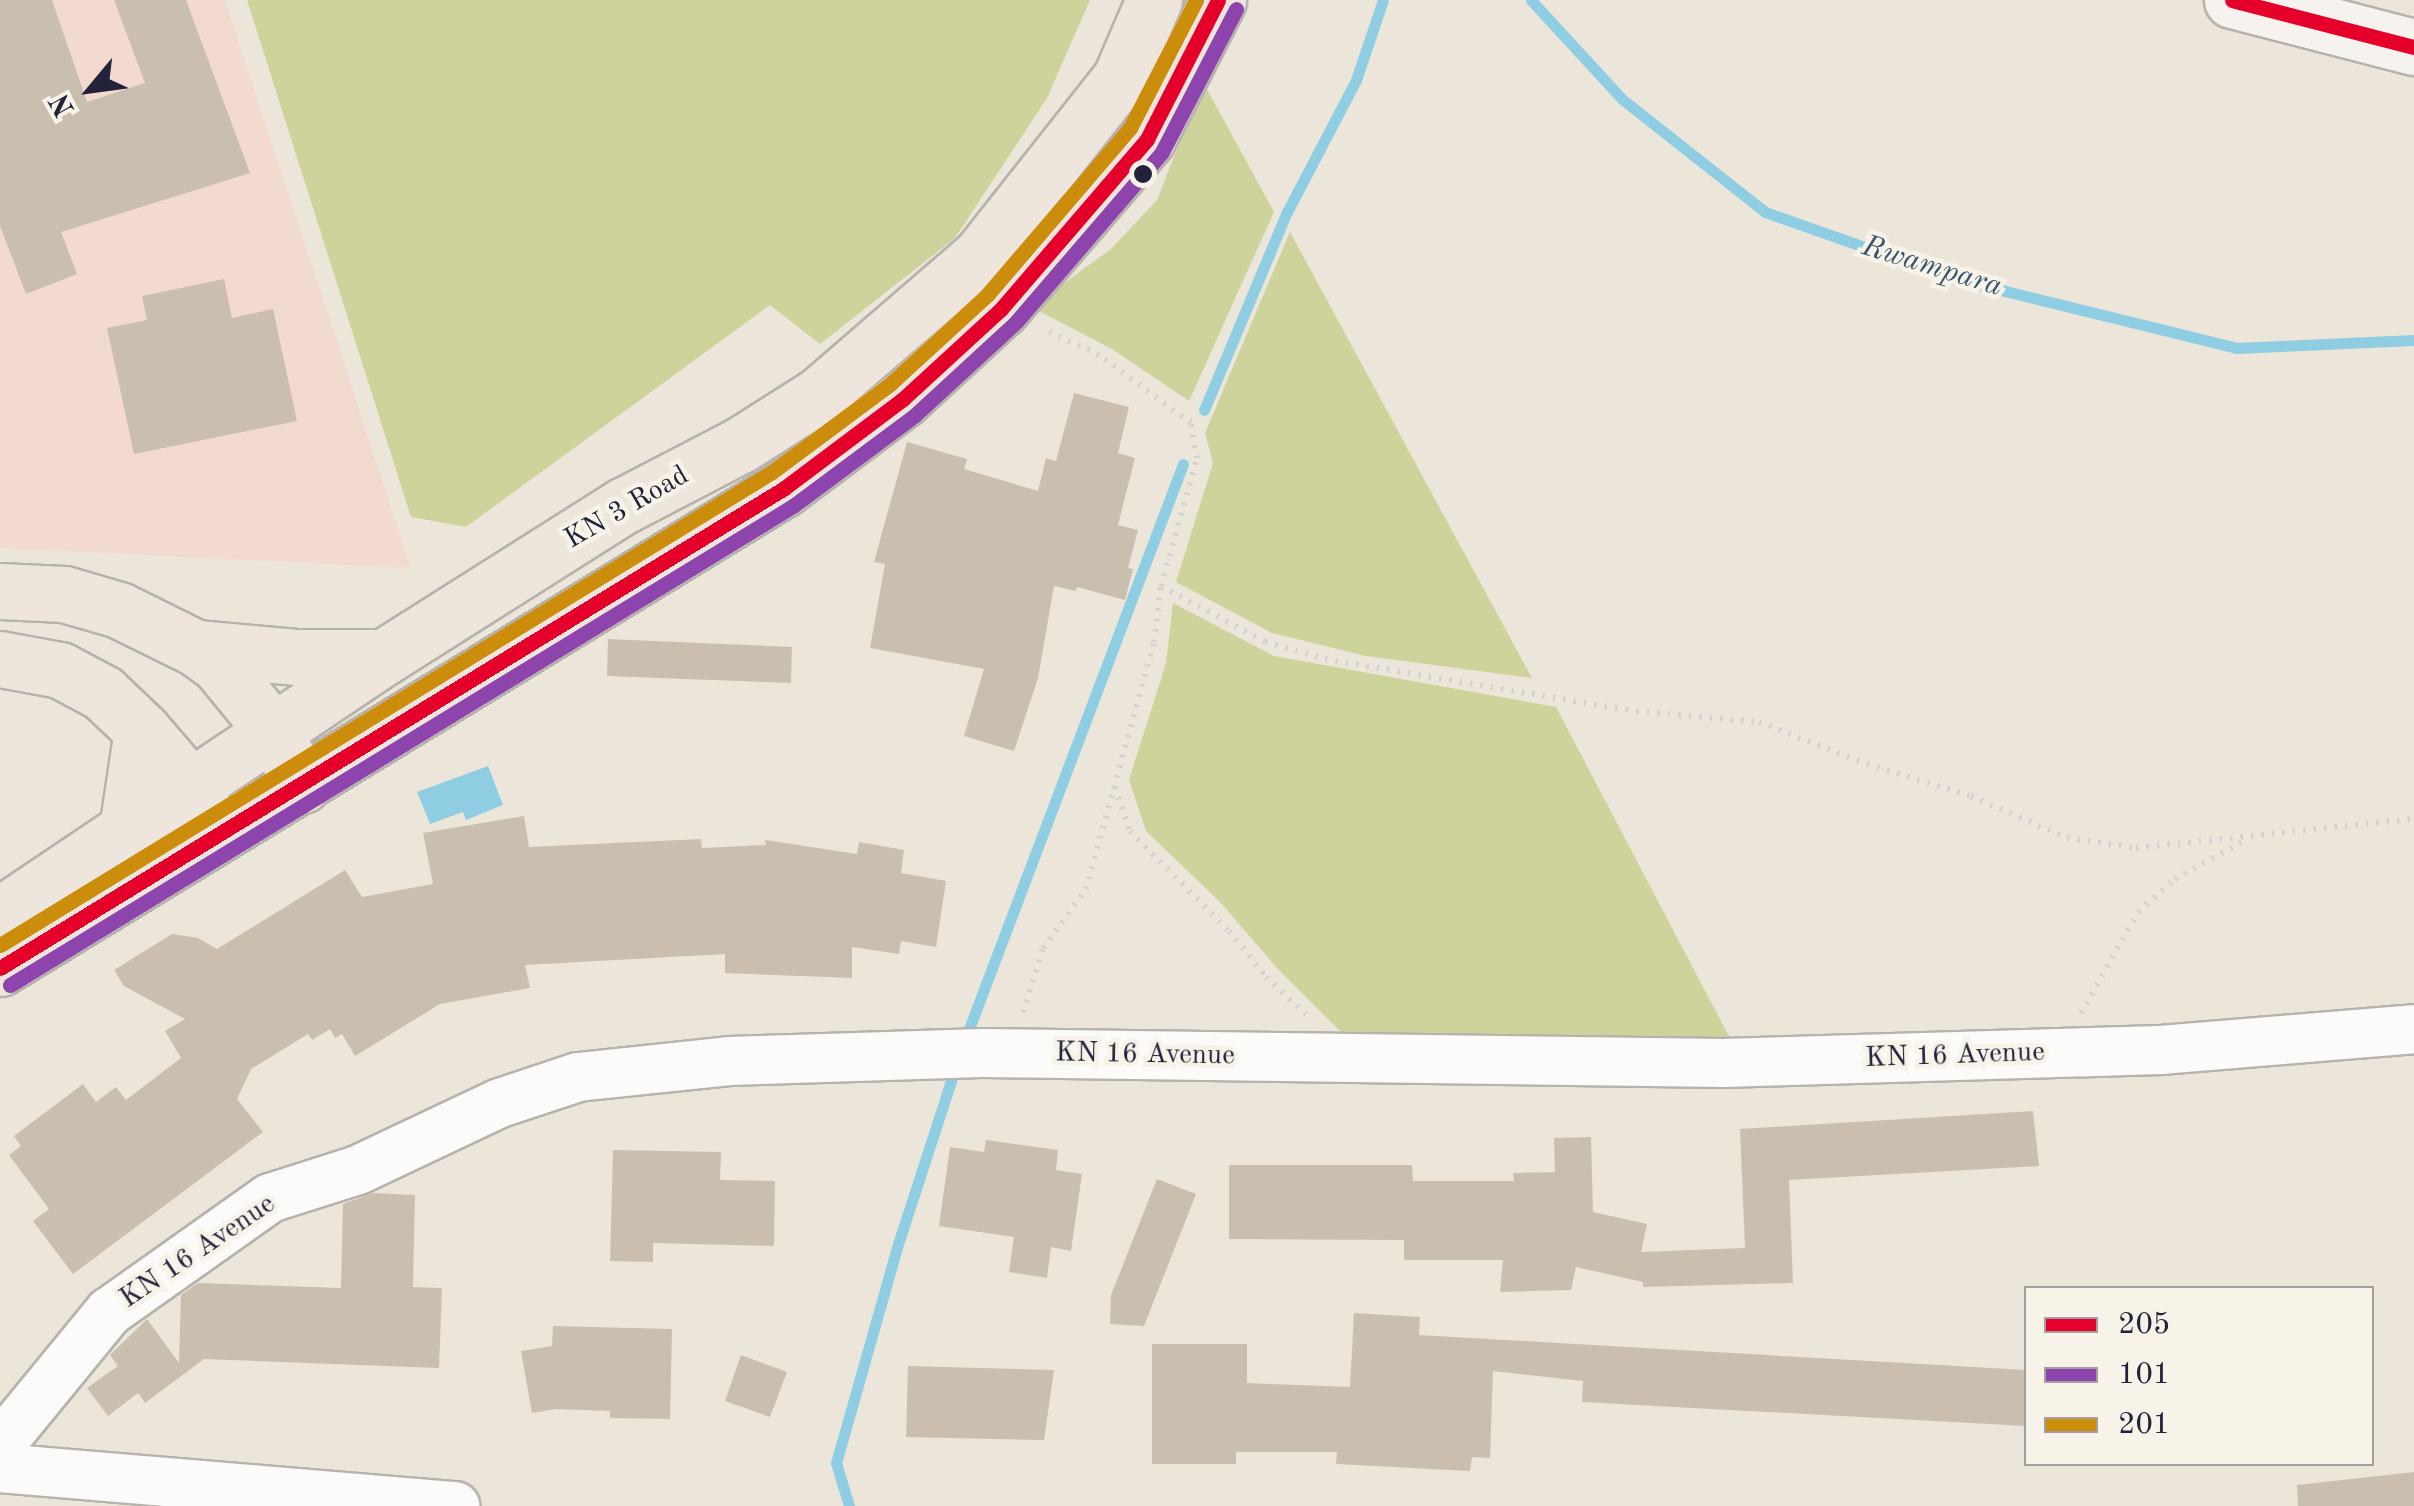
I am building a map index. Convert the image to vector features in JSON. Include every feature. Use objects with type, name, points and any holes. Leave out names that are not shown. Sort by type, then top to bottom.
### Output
[{"type":"main road","name":"KN 3 Road","points":[[0,915],[384,657],[623,506],[742,444],[818,395],[980,256],[1120,79],[1154,0]]},
{"type":"main road","points":[[0,968],[783,489],[903,399],[1001,309],[1147,140],[1218,0]]},
{"type":"main road","points":[[2232,0],[2414,47]]},
{"type":"main road","points":[[0,591],[64,594],[119,610],[196,648],[219,665],[274,732],[302,785]]},
{"type":"main road","points":[[196,648],[296,658],[384,657]]},
{"type":"main road","points":[[0,659],[60,670],[102,693],[142,730],[190,788],[218,834]]},
{"type":"main road","points":[[127,830],[142,730]]},
{"type":"street","name":"KN 16 Avenue","points":[[0,1445],[109,1312],[270,1198],[358,1170],[500,1103],[578,1077],[729,1061],[1006,1054],[1722,1063],[2160,1050],[2414,1030]]},
{"type":"street","points":[[0,1468],[455,1506]]},
{"type":"path","points":[[1001,309],[1099,356],[1192,423],[1197,458],[1161,586],[1154,642],[1086,889],[1042,948],[1020,1026],[1006,1054]]},
{"type":"path","points":[[1161,586],[1264,642],[1325,660],[1626,710],[1759,722],[1868,764],[1971,796],[2067,838],[2136,848],[2414,820]]},
{"type":"path","points":[[1115,786],[1130,832],[1346,1058]]},
{"type":"path","points":[[2057,1052],[2138,912],[2175,879],[2251,837]]},
{"type":"shaded area","points":[[0,0],[225,0],[411,568],[0,548]]},
{"type":"green space","points":[[247,0],[1090,0],[1047,98],[955,238],[820,344],[770,305],[466,527],[411,517]]},
{"type":"green space","points":[[1203,82],[1274,212],[1189,401],[1112,349],[1031,307],[1111,249],[1157,200]]},
{"type":"green space","points":[[1290,232],[1532,678],[1366,656],[1272,633],[1176,582],[1213,463],[1205,433]]},
{"type":"green space","points":[[1173,603],[1274,656],[1556,707],[1733,1044],[1358,1049],[1276,967],[1220,902],[1146,831],[1129,780],[1166,663]]},
{"type":"water","points":[[488,766],[503,805],[466,820],[463,812],[430,824],[417,792]]},
{"type":"building","points":[[0,0],[52,0],[87,102],[145,83],[114,0],[186,0],[250,173],[61,232],[77,274],[26,294],[0,226]]},
{"type":"building","points":[[224,279],[232,318],[273,309],[297,421],[134,454],[107,328],[147,320],[142,296]]},
{"type":"building","points":[[1074,393],[1129,407],[1118,453],[1135,458],[1118,525],[1138,530],[1128,568],[1133,569],[1125,600],[1077,587],[1076,591],[1054,586],[1038,678],[1014,751],[964,736],[984,669],[870,648],[885,564],[874,562],[907,442],[967,459],[964,469],[1038,491],[1046,458],[1056,461]]},
{"type":"building","points":[[608,639],[792,647],[791,683],[607,676]]},
{"type":"building","points":[[524,816],[529,847],[701,839],[702,848],[766,845],[765,840],[857,854],[859,842],[904,850],[901,873],[946,881],[936,947],[901,941],[899,954],[852,947],[852,978],[725,973],[725,954],[525,965],[530,988],[440,1004],[355,1056],[342,1034],[335,1038],[330,1029],[312,1040],[308,1034],[251,1069],[237,1099],[263,1132],[73,1274],[33,1221],[49,1209],[9,1155],[21,1146],[14,1136],[83,1084],[96,1102],[116,1087],[126,1100],[181,1058],[165,1031],[185,1019],[124,986],[114,970],[172,934],[198,938],[217,949],[345,870],[362,897],[433,884],[423,833]]},
{"type":"building","points":[[2033,1111],[2039,1166],[1789,1180],[1793,1283],[1643,1287],[1643,1282],[1576,1267],[1571,1290],[1500,1292],[1503,1260],[1404,1260],[1404,1240],[1229,1239],[1229,1165],[1412,1165],[1413,1181],[1514,1181],[1513,1173],[1555,1172],[1554,1138],[1591,1137],[1593,1212],[1647,1224],[1641,1252],[1745,1248],[1740,1129]]},
{"type":"building","points":[[986,1140],[1058,1150],[1056,1170],[1082,1174],[1071,1251],[1051,1247],[1047,1278],[1009,1272],[1014,1237],[939,1226],[950,1147],[984,1152]]},
{"type":"building","points":[[613,1150],[721,1152],[720,1180],[775,1181],[774,1246],[653,1243],[653,1262],[610,1261]]},
{"type":"building","points":[[1157,1179],[1196,1194],[1144,1326],[1110,1324],[1111,1295]]},
{"type":"building","points":[[373,1193],[415,1195],[413,1287],[442,1288],[439,1368],[204,1359],[145,1403],[138,1393],[108,1416],[87,1388],[118,1366],[110,1355],[147,1319],[179,1363],[181,1295],[198,1283],[341,1288],[343,1204]]},
{"type":"building","points":[[1354,1313],[1420,1317],[1419,1335],[2024,1370],[2024,1426],[1582,1402],[1583,1381],[1493,1371],[1490,1458],[1472,1457],[1470,1471],[1336,1464],[1337,1452],[1236,1452],[1236,1464],[1152,1464],[1152,1344],[1247,1344],[1247,1383],[1350,1387]]},
{"type":"building","points":[[553,1326],[672,1329],[670,1419],[610,1418],[610,1411],[556,1409],[532,1413],[521,1351],[552,1346]]},
{"type":"building","points":[[741,1355],[787,1372],[770,1417],[725,1401]]},
{"type":"building","points":[[908,1366],[1054,1370],[1044,1440],[906,1437]]},
{"type":"building","points":[[2414,1472],[2414,1506],[2298,1506],[2297,1485]]},
{"type":"waterway","points":[[1204,410],[1287,212],[1356,80],[1383,0]]},
{"type":"waterway","name":"Rwampara","points":[[1531,0],[1622,99],[1765,212],[1952,278],[2236,348],[2414,340]]},
{"type":"waterway","points":[[964,1042],[1183,464]]},
{"type":"waterway","points":[[849,1506],[836,1463],[898,1244],[956,1065]]},
{"type":"transit line","name":"201","points":[[0,945],[772,472],[890,384],[987,295],[1130,128],[1196,0]]},
{"type":"transit line","name":"205","points":[[0,968],[783,489],[903,399],[1001,309],[1147,139],[1218,0]]},
{"type":"transit line","name":"205","points":[[2232,0],[2414,47]]},
{"type":"transit line","name":"101","points":[[10,985],[793,506],[915,415],[1016,322],[1162,152],[1236,9]]}]
